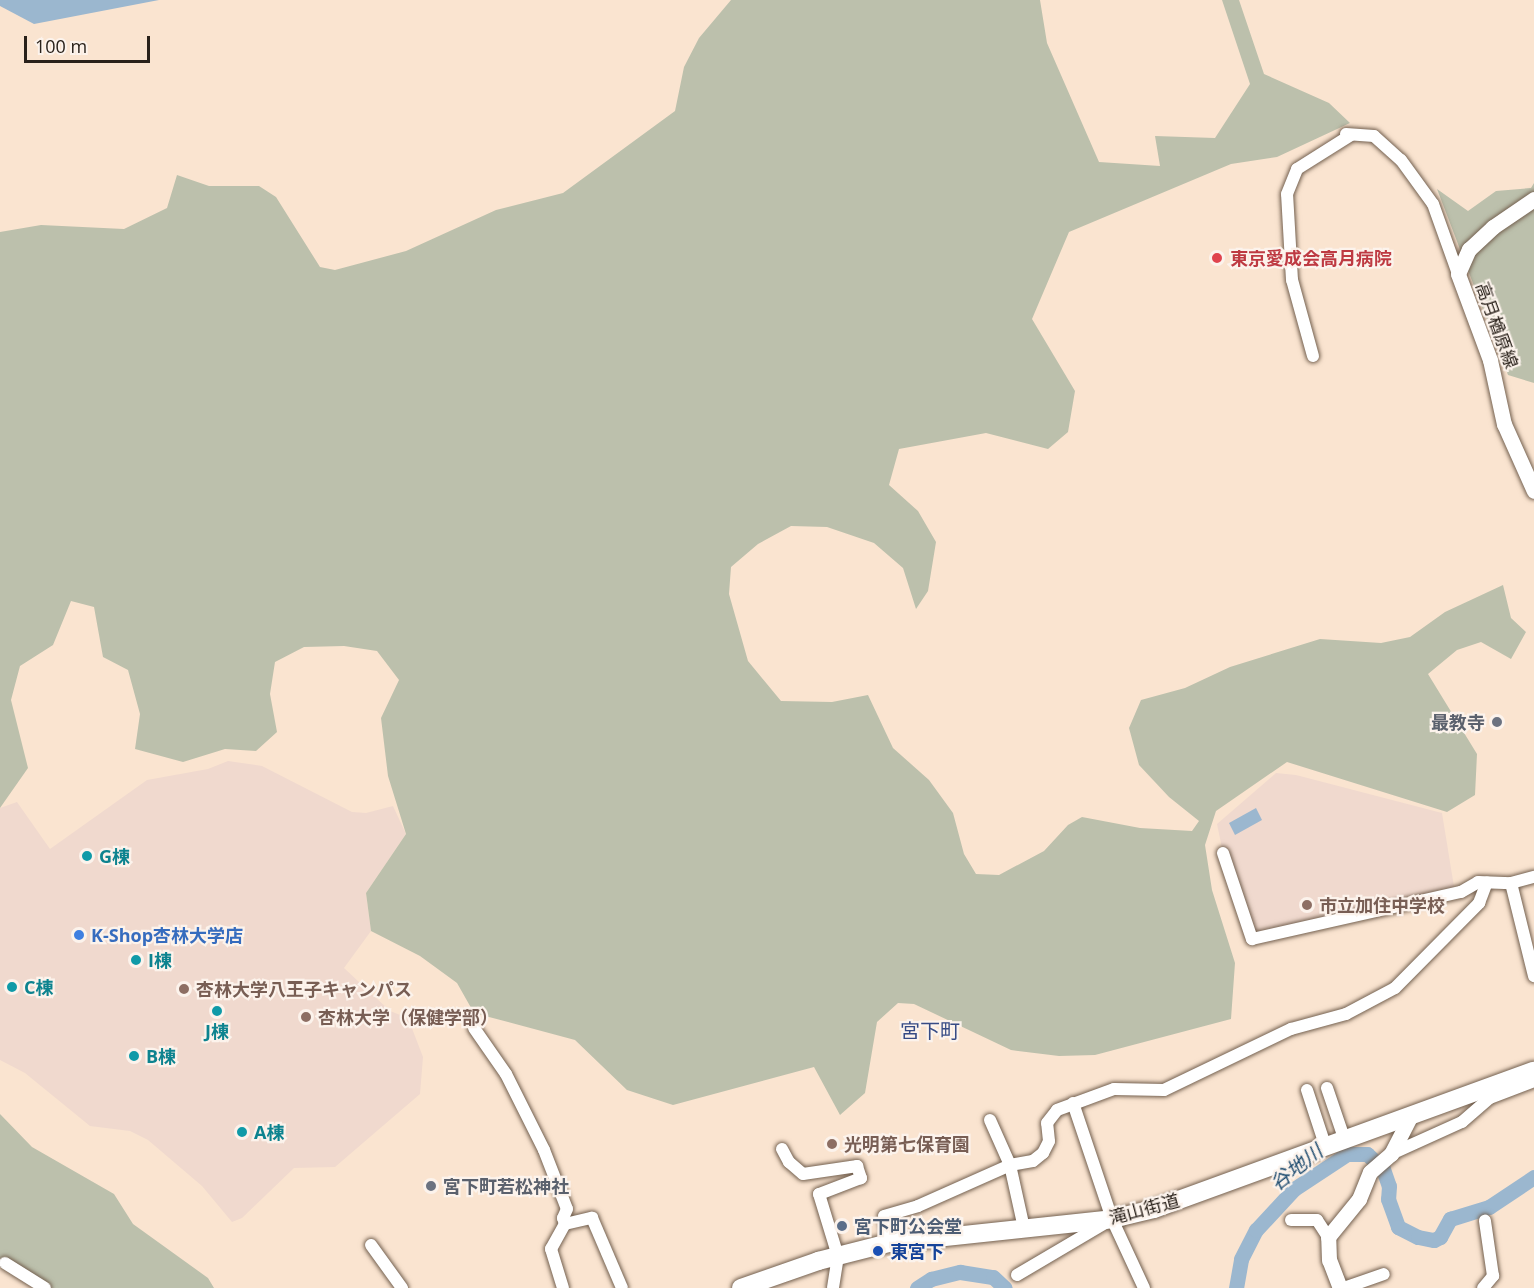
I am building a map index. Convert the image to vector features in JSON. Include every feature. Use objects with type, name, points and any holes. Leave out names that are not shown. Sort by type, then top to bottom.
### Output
[{"type":"highway","name":"滝山街道","points":[[741,1288],[838,1256],[889,1243],[1112,1219],[1154,1209],[1410,1118],[1534,1071]]},
{"type":"main road","name":"高月楢原線","points":[[1534,199],[1492,227],[1469,249],[1458,274],[1490,360],[1504,424],[1534,491]]},
{"type":"main road","points":[[1342,1288],[1329,1260],[1327,1240],[1359,1199],[1410,1118]]},
{"type":"street","points":[[1313,356],[1292,280],[1287,194],[1297,169],[1348,135],[1374,136],[1384,142],[1415,179],[1433,204],[1458,274]]},
{"type":"street","points":[[1223,853],[1252,939],[1461,892],[1478,882],[1511,883],[1534,877]]},
{"type":"street","points":[[889,1243],[884,1216],[918,1206],[1010,1165],[1033,1161],[1043,1153],[1049,1141],[1047,1122],[1050,1116],[1073,1103],[1113,1089],[1164,1090],[1291,1029],[1346,1014],[1395,988],[1479,903],[1487,882]]},
{"type":"street","points":[[1511,883],[1534,976]]},
{"type":"street","points":[[474,1028],[506,1074],[544,1150],[567,1209],[563,1218],[566,1224]]},
{"type":"street","points":[[1383,1161],[1462,1122],[1490,1098],[1534,1081]]},
{"type":"street","points":[[1327,1088],[1345,1141]]},
{"type":"street","points":[[1307,1090],[1326,1148]]},
{"type":"street","points":[[1073,1103],[1112,1219],[1143,1288]]},
{"type":"street","points":[[990,1120],[1010,1165],[1024,1228]]},
{"type":"street","points":[[782,1149],[789,1162],[803,1174],[857,1166],[861,1178],[819,1194],[838,1256],[833,1288]]},
{"type":"street","points":[[563,1288],[551,1249],[566,1224],[592,1218],[622,1288]]},
{"type":"street","points":[[1017,1275],[1112,1219]]},
{"type":"street","points":[[1292,1220],[1317,1220],[1327,1240]]},
{"type":"street","points":[[1483,1288],[1493,1276],[1485,1221]]},
{"type":"street","points":[[371,1245],[402,1288]]},
{"type":"street","points":[[5,1263],[45,1288]]},
{"type":"street","points":[[1342,1288],[1384,1274]]},
{"type":"shaded area","name":"杏林大学八王子キャンパス","points":[[228,761],[262,766],[352,812],[366,813],[393,806],[406,834],[366,893],[371,931],[344,968],[390,1011],[408,1018],[423,1057],[420,1094],[335,1167],[294,1168],[242,1218],[232,1222],[202,1186],[148,1140],[130,1131],[90,1126],[25,1073],[0,1060],[0,808],[17,802],[50,849],[147,780],[208,769]]},
{"type":"shaded area","points":[[1276,773],[1296,775],[1442,813],[1455,893],[1252,939],[1223,853],[1217,824]]},
{"type":"green space","points":[[731,0],[1040,0],[1047,43],[1099,162],[1160,166],[1155,136],[1215,138],[1250,84],[1222,0],[1239,0],[1264,74],[1329,103],[1350,123],[1277,157],[1231,164],[1069,232],[1032,319],[1075,391],[1068,432],[1048,449],[986,433],[899,449],[889,485],[918,511],[936,542],[928,591],[916,609],[903,568],[874,543],[827,527],[791,526],[758,544],[731,567],[729,594],[748,661],[781,701],[832,702],[868,695],[893,748],[929,780],[953,813],[964,854],[976,874],[999,875],[1044,851],[1068,825],[1082,817],[1140,828],[1192,831],[1199,821],[1169,797],[1139,765],[1129,728],[1141,700],[1185,688],[1230,667],[1320,639],[1381,643],[1410,637],[1445,612],[1503,585],[1511,618],[1526,632],[1511,659],[1481,642],[1457,650],[1428,674],[1477,754],[1475,795],[1447,812],[1287,762],[1216,811],[1205,845],[1212,890],[1235,963],[1231,1019],[1095,1055],[1059,1056],[1011,1050],[914,1004],[898,1003],[877,1022],[865,1093],[840,1115],[814,1067],[673,1105],[627,1090],[575,1040],[474,1013],[457,983],[420,956],[371,931],[366,893],[406,834],[388,776],[381,718],[399,680],[377,651],[344,646],[304,647],[275,662],[270,694],[277,732],[256,751],[225,749],[183,762],[135,749],[140,714],[128,670],[103,657],[94,607],[71,601],[53,645],[20,666],[11,700],[28,768],[0,808],[0,232],[41,225],[124,229],[167,208],[177,175],[209,186],[259,186],[276,197],[320,267],[335,270],[406,251],[496,210],[563,193],[675,111],[684,67],[699,38]]},
{"type":"green space","points":[[1534,183],[1534,383],[1508,375],[1437,189],[1468,211],[1496,191],[1531,188]]},
{"type":"green space","points":[[0,1114],[32,1147],[114,1194],[133,1224],[208,1278],[214,1288],[46,1288],[0,1266]]},
{"type":"water","points":[[0,0],[159,0],[34,24],[0,6]]},
{"type":"water","points":[[1256,808],[1262,820],[1235,835],[1229,823]]},
{"type":"waterway","name":"谷地川","points":[[1236,1288],[1241,1259],[1256,1230],[1294,1189],[1347,1154],[1367,1154],[1383,1169],[1389,1186],[1388,1199],[1398,1227],[1418,1237],[1434,1240],[1440,1237],[1450,1219],[1489,1207],[1534,1177]]},
{"type":"waterway","name":"谷地川","points":[[917,1288],[931,1279],[960,1272],[993,1277],[1005,1288]]},
{"type":"place","name":"東京愛成会高月病院","points":[[1217,258]]},
{"type":"place","name":"最教寺","points":[[1497,722]]},
{"type":"place","name":"G棟","points":[[87,856]]},
{"type":"place","name":"市立加住中学校","points":[[1307,905]]},
{"type":"place","name":"K-Shop杏林大学店","points":[[79,935]]},
{"type":"place","name":"I棟","points":[[136,960]]},
{"type":"place","name":"C棟","points":[[12,987]]},
{"type":"place","name":"杏林大学八王子キャンパス","points":[[184,989]]},
{"type":"place","name":"J棟","points":[[217,1011]]},
{"type":"place","name":"杏林大学（保健学部）","points":[[306,1017]]},
{"type":"place","name":"B棟","points":[[134,1056]]},
{"type":"place","name":"A棟","points":[[242,1132]]},
{"type":"place","name":"光明第七保育園","points":[[832,1144]]},
{"type":"place","name":"宮下町若松神社","points":[[431,1186]]},
{"type":"place","name":"宮下町公会堂","points":[[842,1226]]},
{"type":"place","name":"東宮下","points":[[878,1251]]},
{"type":"district","name":"宮下町","points":[[930,1030]]}]
